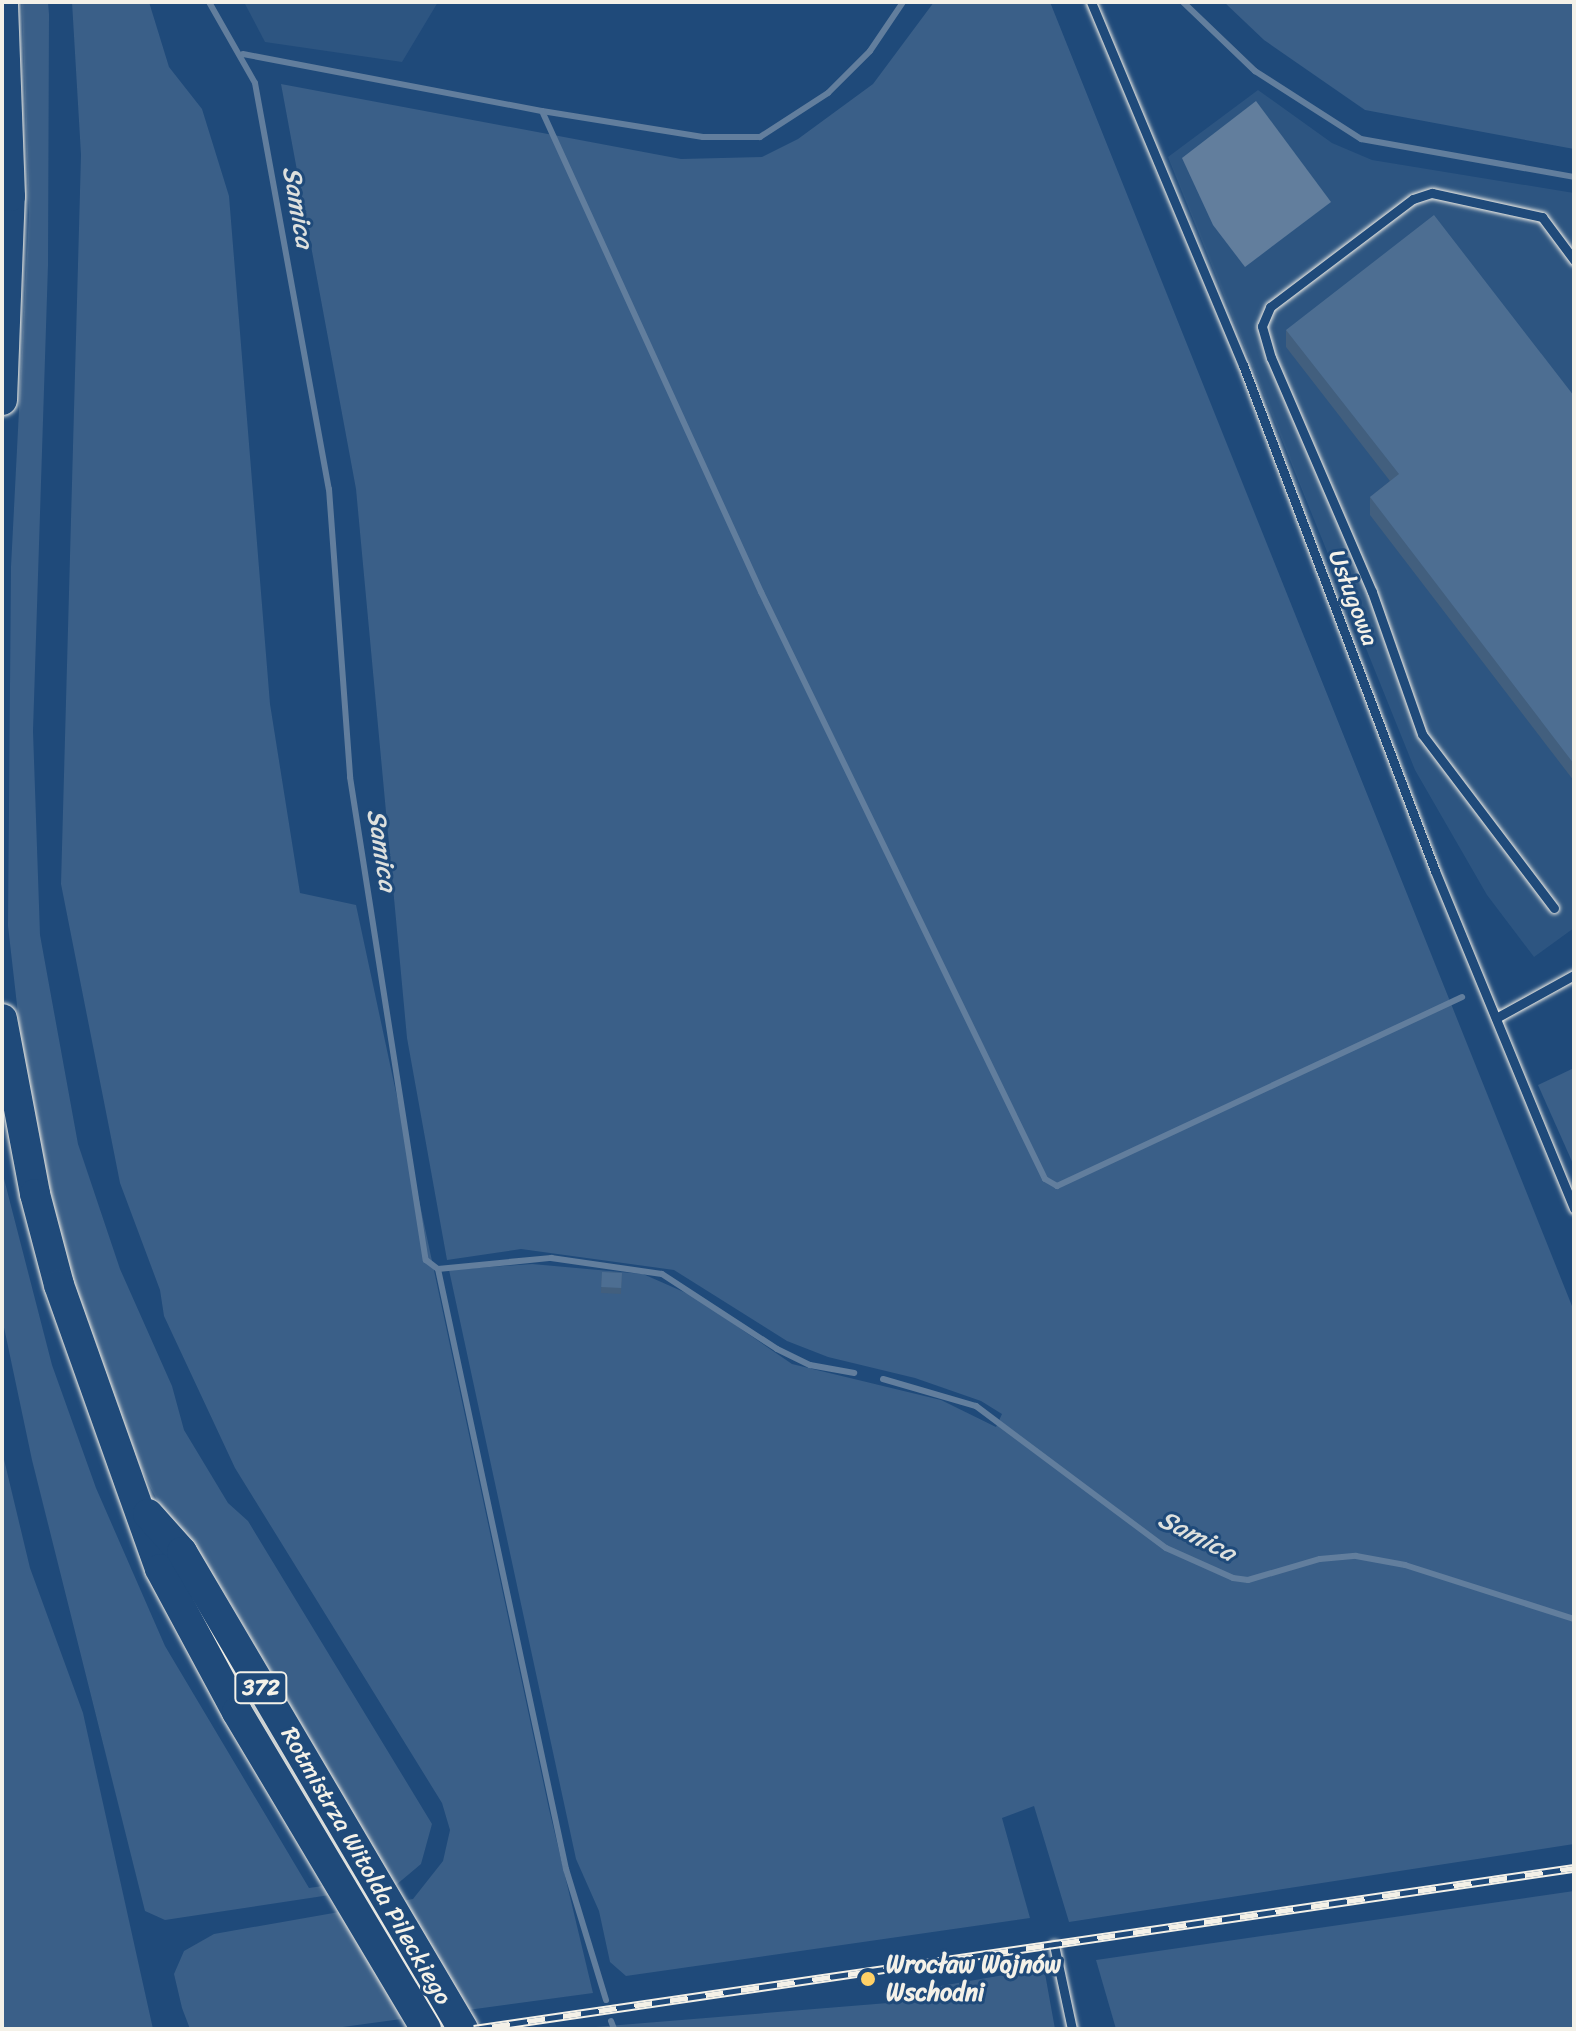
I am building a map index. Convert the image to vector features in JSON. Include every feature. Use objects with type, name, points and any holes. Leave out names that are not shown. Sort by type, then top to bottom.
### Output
[{"type":"main road","points":[[2,400],[10,196],[3,2]]},
{"type":"main road","name":"Rotmistrza Witolda Pileckiego","points":[[2,1019],[35,1194],[59,1285],[93,1391],[139,1503],[160,1569],[426,2029]]},
{"type":"main road","name":"Rotmistrza Witolda Pileckiego","points":[[139,1503],[182,1552],[463,2029]]},
{"type":"lane","name":"Usługowa","points":[[1091,2],[1243,365],[1496,1018],[1574,1209]]},
{"type":"lane","points":[[1554,908],[1422,734],[1372,592],[1271,358],[1262,326],[1270,307],[1413,199],[1432,193],[1542,217],[1574,260]]},
{"type":"lane","points":[[1496,1018],[1574,975]]},
{"type":"lane","points":[[1054,1945],[1072,2029]]},
{"type":"shaded area","points":[[22,2],[48,2],[49,14],[48,265],[33,731],[40,935],[78,1144],[120,1269],[172,1386],[184,1430],[228,1503],[248,1521],[432,1824],[421,1864],[396,1885],[165,1920],[145,1911],[32,1460],[2,1318],[2,1171],[52,1365],[96,1488],[165,1646],[309,1888],[390,1876],[223,1590],[156,1498],[114,1416],[74,1294],[26,1084],[8,926],[11,567],[29,214]]},
{"type":"shaded area","points":[[72,2],[149,2],[169,67],[202,109],[229,196],[270,704],[300,893],[356,905],[549,1809],[593,1993],[328,2029],[190,2029],[182,2008],[174,1974],[184,1951],[214,1934],[413,1899],[443,1861],[450,1830],[442,1803],[235,1468],[164,1316],[160,1290],[120,1183],[61,884],[81,155]]},
{"type":"shaded area","points":[[244,2],[438,2],[402,62],[265,42]]},
{"type":"shaded area","points":[[934,2],[1050,2],[1574,1311],[1574,1844],[1069,1922],[1034,1806],[1002,1818],[1030,1918],[626,1976],[610,1962],[599,1911],[576,1859],[449,1270],[532,1264],[643,1274],[693,1296],[792,1364],[941,1400],[996,1427],[1002,1414],[981,1401],[915,1378],[828,1357],[787,1341],[674,1270],[521,1249],[447,1260],[407,1038],[356,489],[281,84],[681,159],[762,157],[798,139],[873,84]]},
{"type":"shaded area","points":[[1224,2],[1574,2],[1574,149],[1365,110],[1264,40]]},
{"type":"shaded area","points":[[1258,90],[1332,143],[1372,160],[1574,193],[1574,928],[1534,957],[1487,895],[1415,770],[1168,157]]},
{"type":"shaded area","points":[[1256,101],[1331,202],[1245,267],[1213,225],[1182,158]]},
{"type":"shaded area","points":[[1574,1068],[1574,1166],[1538,1085]]},
{"type":"shaded area","points":[[2,1451],[30,1568],[83,1713],[153,2029],[2,2029]]},
{"type":"shaded area","points":[[1574,1891],[1574,2029],[1116,2029],[1096,1960]]},
{"type":"shaded area","points":[[1044,1968],[1055,2029],[571,2029],[937,1999],[935,1987]]},
{"type":"building","points":[[1434,215],[1574,396],[1574,764],[1370,497],[1399,474],[1286,330]]},
{"type":"building","points":[[602,1272],[622,1273],[621,1288],[601,1287]]},
{"type":"waterway","name":"Samica","points":[[209,2],[255,83],[329,489],[350,777],[426,1260],[438,1269],[551,1258],[662,1274],[777,1349],[810,1365],[854,1373]]},
{"type":"waterway","points":[[243,54],[542,111],[703,137],[760,137],[828,93],[870,51],[903,2]]},
{"type":"waterway","points":[[1183,2],[1255,71],[1361,139],[1574,177]]},
{"type":"waterway","points":[[542,111],[761,592],[1045,1179],[1057,1186],[1462,997]]},
{"type":"waterway","points":[[438,1269],[566,1869],[606,2000]]},
{"type":"waterway","name":"Samica","points":[[883,1379],[976,1406],[1166,1548],[1233,1578],[1248,1580],[1320,1559],[1356,1556],[1405,1565],[1574,1619]]},
{"type":"waterway","points":[[611,2021],[614,2029]]},
{"type":"railway","points":[[474,2029],[1574,1868]]},
{"type":"place","name":"Wrocław Wojnów Wschodni","points":[[868,1979]]}]
